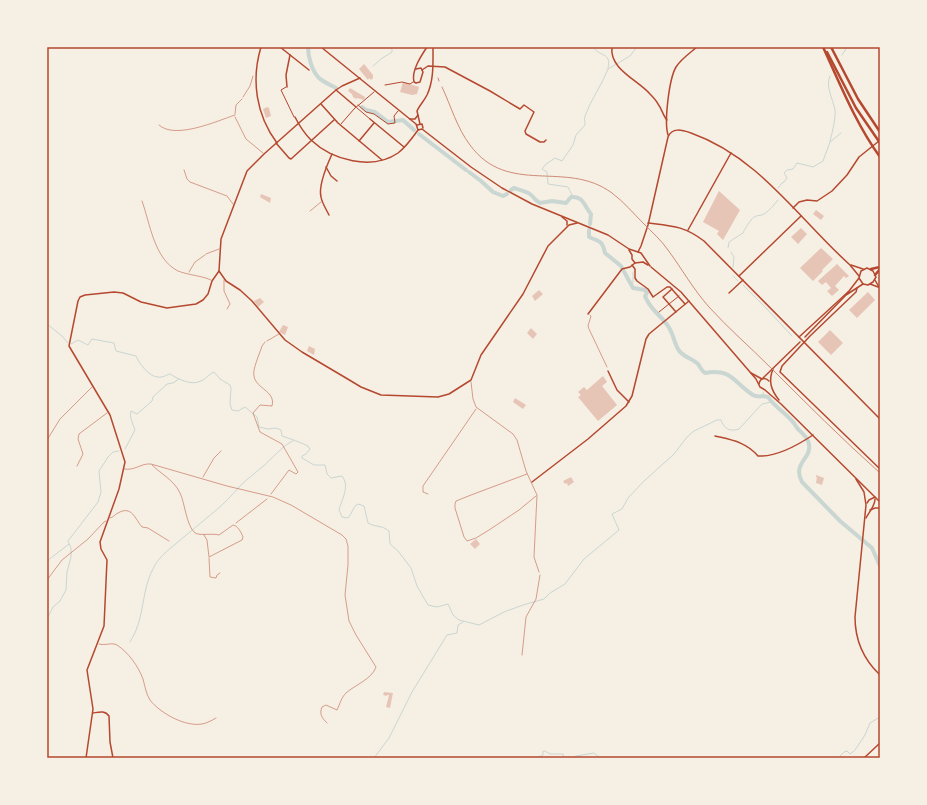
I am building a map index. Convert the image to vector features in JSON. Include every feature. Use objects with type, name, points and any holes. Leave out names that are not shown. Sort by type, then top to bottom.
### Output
[{"type":"highway","points":[[823,47],[856,108],[879,141]]},
{"type":"highway","points":[[823,47],[855,117],[880,158]]},
{"type":"highway","points":[[831,47],[858,99],[880,132]]},
{"type":"highway","points":[[871,269],[880,268]]},
{"type":"highway","points":[[876,275],[880,268]]},
{"type":"street","points":[[261,47],[256,71],[257,94],[264,122],[276,143],[290,159],[334,120]]},
{"type":"street","points":[[280,47],[309,70]]},
{"type":"street","points":[[321,47],[410,119],[417,125],[418,130]]},
{"type":"street","points":[[414,82],[413,80],[416,68],[427,47]]},
{"type":"street","points":[[433,47],[432,78],[425,99],[418,109],[420,124],[423,125],[422,129],[471,167],[502,188],[526,201],[608,235],[626,247],[641,253]]},
{"type":"street","points":[[612,47],[611,54],[618,66],[648,92],[658,104],[667,120]]},
{"type":"street","points":[[632,255],[637,252],[641,246],[648,223],[668,135],[668,96],[674,73],[676,67],[696,47]]},
{"type":"street","points":[[290,55],[286,75],[287,86],[281,90],[298,124],[311,140],[332,154],[356,161],[382,160],[393,156],[404,147],[418,130],[422,129]]},
{"type":"street","points":[[416,68],[422,70],[433,66],[445,67],[520,109],[524,105],[526,106],[534,112],[525,131],[526,134],[540,142],[544,142],[546,140]]},
{"type":"street","points":[[385,85],[402,82],[410,84],[414,82],[418,83],[420,82],[422,70]]},
{"type":"street","points":[[86,758],[93,713],[87,670],[104,626],[108,564],[107,557],[100,546],[117,496],[124,469],[124,458],[108,412],[69,346],[78,300],[82,296],[119,292],[141,302],[161,307],[171,308],[200,302],[208,294],[212,281],[219,271],[221,239],[247,171],[336,90],[360,78]]},
{"type":"street","points":[[336,90],[404,147]]},
{"type":"street","points":[[341,124],[358,105],[374,92]]},
{"type":"street","points":[[321,104],[334,120],[382,160]]},
{"type":"street","points":[[358,105],[366,112],[374,114],[387,123],[395,122],[394,116],[398,111]]},
{"type":"street","points":[[410,119],[414,119],[418,115]]},
{"type":"street","points":[[359,141],[374,123]]},
{"type":"street","points":[[668,135],[674,130],[684,131],[731,152],[759,174],[850,265],[863,284]]},
{"type":"street","points":[[793,208],[799,202],[807,200],[817,201],[832,191],[847,175],[859,157],[879,141]]},
{"type":"street","points":[[688,230],[731,152]]},
{"type":"street","points":[[329,215],[322,202],[320,192],[326,167],[332,154]]},
{"type":"street","points":[[377,156],[377,161]]},
{"type":"street","points":[[326,167],[330,176],[337,182]]},
{"type":"street","points":[[560,215],[566,219],[568,224]]},
{"type":"street","points":[[739,276],[801,216]]},
{"type":"street","points":[[219,271],[263,313],[279,334],[302,352],[362,387],[381,395],[438,397],[449,394],[471,380],[481,355],[523,294],[548,246],[566,227],[571,219]]},
{"type":"street","points":[[648,223],[678,226],[688,230],[704,241],[880,419]]},
{"type":"street","points":[[568,224],[583,224]]},
{"type":"street","points":[[641,246],[641,253],[650,266]]},
{"type":"street","points":[[626,247],[632,255],[632,259],[635,263]]},
{"type":"street","points":[[639,263],[642,261],[643,257]]},
{"type":"street","points":[[588,314],[623,268],[628,268],[635,263],[643,262],[650,266],[674,285],[689,301],[748,370],[762,389],[781,404],[880,502]]},
{"type":"street","points":[[850,265],[863,270],[871,269],[876,275],[875,280],[880,289]]},
{"type":"street","points":[[632,266],[635,269],[636,281],[648,289],[653,297],[667,287],[670,287],[686,304]]},
{"type":"street","points":[[805,337],[846,295],[863,270]]},
{"type":"street","points":[[729,293],[743,280]]},
{"type":"street","points":[[870,284],[875,280]]},
{"type":"street","points":[[846,295],[863,284],[870,284],[878,287]]},
{"type":"street","points":[[799,337],[852,288]]},
{"type":"street","points":[[857,288],[856,292],[780,369],[781,374],[880,470]]},
{"type":"street","points":[[672,289],[663,297],[676,312]]},
{"type":"street","points":[[659,312],[679,296]]},
{"type":"street","points":[[532,482],[606,425],[629,402],[632,396],[646,339],[649,334],[689,301]]},
{"type":"street","points":[[759,384],[800,342]]},
{"type":"street","points":[[773,368],[770,385],[781,404]]},
{"type":"street","points":[[748,370],[753,375],[767,379],[770,382]]},
{"type":"street","points":[[608,371],[617,390],[629,402]]},
{"type":"street","points":[[765,390],[770,385]]},
{"type":"street","points":[[715,436],[741,443],[747,446],[758,456],[762,456],[779,452],[813,435]]},
{"type":"street","points":[[848,470],[861,486],[866,498],[866,519],[855,617],[856,636],[865,657],[872,668],[880,674]]},
{"type":"street","points":[[866,505],[869,500],[875,497]]},
{"type":"street","points":[[866,519],[869,511],[875,504],[875,497]]},
{"type":"street","points":[[866,510],[869,511],[875,508],[880,508]]},
{"type":"street","points":[[93,713],[104,712],[109,716],[110,742],[113,758]]},
{"type":"street","points":[[864,758],[880,743]]},
{"type":"lane","points":[[242,99],[236,105],[235,116],[246,139],[264,154]]},
{"type":"lane","points":[[159,125],[165,129],[172,130],[193,129],[235,116]]},
{"type":"lane","points":[[184,170],[187,180],[227,196],[234,205]]},
{"type":"lane","points":[[142,201],[152,235],[159,250],[172,267],[189,275],[212,281]]},
{"type":"lane","points":[[310,211],[322,202]]},
{"type":"lane","points":[[206,254],[220,249]]},
{"type":"lane","points":[[225,278],[223,281],[224,291],[230,304],[227,308]]},
{"type":"lane","points":[[267,341],[279,334]]},
{"type":"lane","points":[[471,380],[473,399],[476,408],[513,434],[517,440],[528,474],[537,495],[534,557],[539,572]]},
{"type":"lane","points":[[47,440],[60,419],[93,386]]},
{"type":"lane","points":[[428,494],[423,492],[423,486],[476,408]]},
{"type":"lane","points":[[77,466],[83,454],[78,435],[108,412]]},
{"type":"lane","points":[[203,478],[214,458],[221,451]]},
{"type":"lane","points":[[124,469],[132,470],[146,464],[151,464],[227,486],[269,496],[291,505],[338,532],[346,539],[348,546],[348,565],[345,595],[350,621],[356,635],[376,667],[371,674],[346,694],[337,710],[326,705],[322,707],[320,712],[327,722]]},
{"type":"lane","points":[[151,464],[176,486],[180,493],[189,523],[192,529],[199,535],[213,533],[219,535],[233,525],[239,529],[243,538],[209,557]]},
{"type":"lane","points":[[528,474],[456,502],[455,508],[464,537],[467,541],[476,538],[519,510],[536,498],[537,495]]},
{"type":"lane","points":[[109,518],[118,513],[125,511],[130,512],[134,514],[142,526],[169,541]]},
{"type":"lane","points":[[47,580],[62,560],[88,539],[104,522],[108,521]]},
{"type":"lane","points":[[204,535],[207,540],[210,577],[216,578],[217,574],[220,573]]},
{"type":"lane","points":[[98,644],[117,645],[132,660],[140,672],[150,699],[167,714],[176,719],[196,724],[208,722],[216,718]]},
{"type":"path","points":[[242,99],[250,86],[254,74]]},
{"type":"path","points":[[189,275],[199,258],[206,254]]},
{"type":"path","points":[[588,314],[591,316],[588,326],[608,371]]},
{"type":"path","points":[[233,525],[264,502],[289,470],[296,474],[298,472],[282,444],[260,432],[253,414],[260,405],[272,406],[273,403],[267,391],[259,386],[253,374],[262,346],[267,341]]},
{"type":"path","points":[[522,655],[526,617],[534,603],[540,576],[539,572]]},
{"type":"building","points":[[364,64],[373,75],[371,80],[369,78],[368,80],[359,69]]},
{"type":"building","points":[[403,82],[419,87],[417,94],[412,95],[400,92]]},
{"type":"building","points":[[350,88],[365,97],[364,100],[353,97],[348,91]]},
{"type":"building","points":[[267,107],[269,108],[271,116],[266,118],[263,109]]},
{"type":"building","points":[[719,191],[740,210],[723,240],[717,234],[719,231],[703,222]]},
{"type":"building","points":[[261,194],[271,198],[270,203],[260,197]]},
{"type":"building","points":[[816,210],[824,216],[821,220],[813,214]]},
{"type":"building","points":[[801,228],[807,234],[798,244],[791,237]]},
{"type":"building","points":[[821,248],[833,259],[813,281],[800,268]]},
{"type":"building","points":[[837,264],[849,276],[846,278],[844,276],[835,286],[839,290],[832,296],[827,291],[831,288],[826,282],[822,285],[818,281]]},
{"type":"building","points":[[539,290],[543,294],[535,301],[532,296]]},
{"type":"building","points":[[868,292],[875,300],[857,318],[849,310]]},
{"type":"building","points":[[260,298],[264,302],[258,307],[254,301]]},
{"type":"building","points":[[283,325],[288,327],[285,335],[279,332]]},
{"type":"building","points":[[531,328],[537,334],[533,339],[527,333]]},
{"type":"building","points":[[830,330],[843,343],[831,355],[818,342]]},
{"type":"building","points":[[309,346],[315,349],[314,355],[307,351]]},
{"type":"building","points":[[603,376],[607,382],[602,386],[617,405],[598,421],[578,397],[581,395],[578,392],[584,387],[587,390]]},
{"type":"building","points":[[515,398],[526,405],[523,409],[513,402]]},
{"type":"building","points":[[816,475],[824,478],[822,485],[816,483]]},
{"type":"building","points":[[571,477],[574,482],[568,486],[567,483],[565,484],[563,481]]},
{"type":"building","points":[[476,539],[480,544],[475,549],[470,544]]},
{"type":"building","points":[[384,692],[393,693],[390,708],[386,707],[389,695],[383,695]]},
{"type":"waterway","points":[[308,47],[314,72],[323,81],[336,88]]},
{"type":"waterway","points":[[373,66],[392,52],[390,47]]},
{"type":"waterway","points":[[593,47],[607,57],[609,63],[608,68]]},
{"type":"waterway","points":[[573,197],[568,187],[548,184],[547,172],[542,169],[546,164],[555,158],[562,161],[573,145],[576,135],[585,125],[587,110],[608,69],[630,56],[637,47]]},
{"type":"waterway","points":[[842,55],[847,47]]},
{"type":"waterway","points":[[830,76],[828,84],[835,113],[834,126],[830,141]]},
{"type":"waterway","points":[[362,107],[366,110],[375,112],[388,122],[403,120],[414,130]]},
{"type":"waterway","points":[[778,188],[787,178],[784,173],[787,170],[793,169],[797,163],[813,167],[823,161],[830,142],[841,133]]},
{"type":"waterway","points":[[419,134],[466,170]]},
{"type":"waterway","points":[[469,172],[493,192],[503,196],[507,194]]},
{"type":"waterway","points":[[511,190],[514,188],[527,192],[540,203],[552,201],[566,203],[571,197],[579,198],[591,214],[590,224]]},
{"type":"waterway","points":[[728,248],[729,242],[743,233],[755,216],[763,215],[778,200]]},
{"type":"waterway","points":[[589,230],[589,237],[600,242],[605,253],[621,266],[633,288],[645,290],[647,293],[645,296],[647,301],[668,326],[682,354],[696,362],[705,373],[721,372],[727,374],[753,395],[768,397],[793,422],[808,441],[809,447],[799,470],[799,475],[802,482],[840,521],[872,548],[880,566]]},
{"type":"waterway","points":[[731,252],[734,257],[733,267]]},
{"type":"waterway","points":[[631,286],[633,282],[633,272]]},
{"type":"waterway","points":[[733,276],[738,281]]},
{"type":"waterway","points":[[743,285],[792,336]]},
{"type":"waterway","points":[[47,324],[68,343]]},
{"type":"waterway","points":[[71,344],[78,340],[88,345],[92,339],[114,343],[116,351],[136,356],[145,369],[151,375],[155,376],[161,377],[170,374],[181,380],[193,383],[203,380],[214,372],[220,379],[230,385],[230,404],[232,410],[238,411],[245,407],[257,417],[259,427],[268,429],[276,428],[281,430],[282,436],[308,446],[310,449],[302,456],[302,458],[314,465],[325,465],[327,474],[331,478],[342,476],[345,484],[339,510],[342,517],[349,517],[355,506],[358,504],[364,506],[368,523],[389,531],[390,544],[398,551],[411,568],[417,586],[428,605],[437,607],[448,604],[453,615],[459,620],[479,625],[504,612],[544,599],[550,593],[565,584],[584,559],[619,530],[612,514],[622,509],[628,498],[644,481],[674,454],[687,437],[694,431],[717,420],[721,420],[724,426],[730,430],[739,429],[762,404],[771,402]]},
{"type":"waterway","points":[[125,449],[135,430],[131,418],[131,411],[137,414],[152,401],[153,397],[167,384],[173,383],[179,379]]},
{"type":"waterway","points":[[763,392],[764,396]]},
{"type":"waterway","points":[[130,642],[139,623],[150,575],[160,558],[221,506],[243,483],[293,441]]},
{"type":"waterway","points":[[47,619],[53,607],[60,601],[66,590],[67,572],[71,557],[71,548],[68,541],[98,502],[101,492],[99,471],[108,457],[113,452],[119,451]]},
{"type":"waterway","points":[[47,561],[69,544]]},
{"type":"waterway","points":[[374,758],[389,738],[412,692],[447,635],[457,633],[458,625],[463,622]]},
{"type":"waterway","points":[[855,750],[865,735],[870,723],[880,717]]},
{"type":"waterway","points":[[537,758],[543,755],[543,751],[550,754],[563,754],[564,758]]},
{"type":"waterway","points":[[838,758],[844,752],[847,751],[850,754],[854,751]]},
{"type":"waterway","points":[[573,758],[576,756],[594,753],[600,758]]},
{"type":"railway","points":[[442,87],[465,138],[485,161],[502,170],[520,174],[576,178],[594,183],[612,193],[620,200],[662,243],[698,293],[716,315],[824,421],[880,473]]}]
